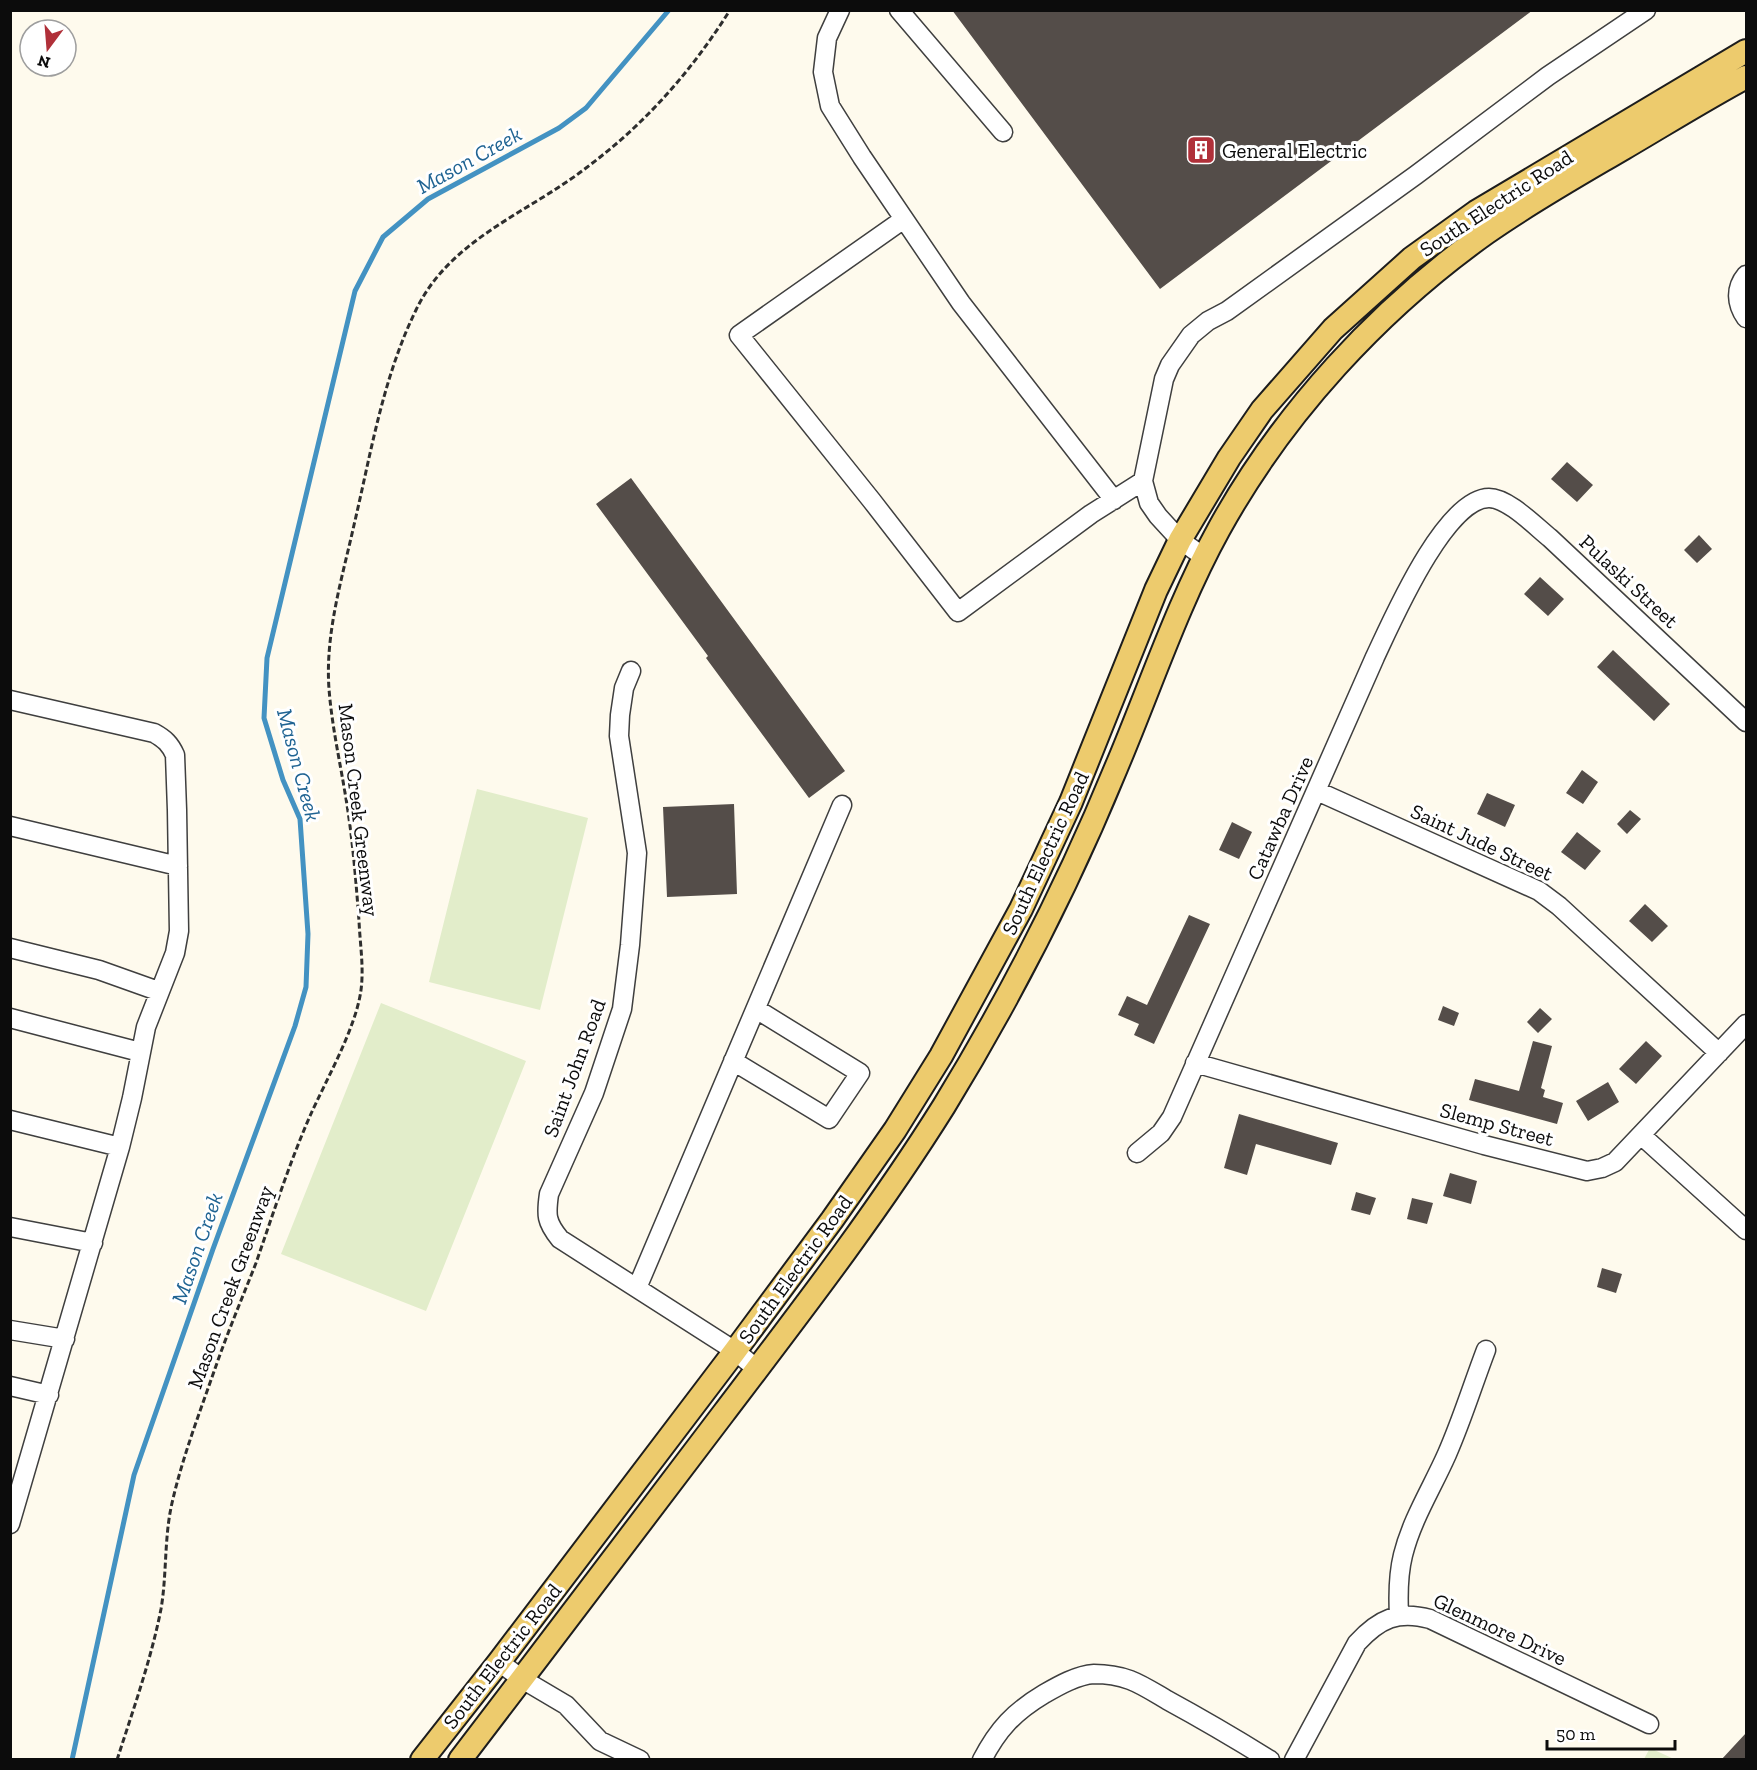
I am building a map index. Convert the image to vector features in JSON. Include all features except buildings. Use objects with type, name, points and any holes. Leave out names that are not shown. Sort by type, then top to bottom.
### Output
[{"type":"main road","name":"South Electric Road","points":[[422,1760],[735,1351],[895,1130],[941,1056],[1021,909],[1071,802],[1156,590],[1180,540],[1223,467],[1263,410],[1333,329],[1412,258],[1476,212],[1746,51]]},
{"type":"main road","name":"South Electric Road","points":[[460,1760],[757,1369],[902,1170],[1000,1010],[1068,878],[1115,772],[1186,595],[1204,557],[1251,477],[1293,418],[1320,384],[1393,308],[1438,269],[1487,232],[1746,77]]},
{"type":"street","points":[[840,10],[827,38],[823,72],[830,106],[961,303],[1114,500]]},
{"type":"street","points":[[899,10],[1003,132]]},
{"type":"street","points":[[1204,557],[1180,540],[1149,503],[1143,481],[1164,379],[1180,348],[1208,321],[1227,311],[1416,175],[1548,76],[1646,10]]},
{"type":"street","points":[[904,219],[739,334],[958,612],[1091,514],[1143,481]]},
{"type":"street","points":[[1746,275],[1739,288],[1738,298],[1746,318]]},
{"type":"street","name":"Pulaski Street","points":[[1470,504],[1480,499],[1496,499],[1505,502],[1518,512],[1550,538],[1746,722]]},
{"type":"street","name":"Catawba Drive","points":[[1137,1153],[1161,1133],[1172,1117],[1375,657],[1409,586],[1428,553],[1451,523],[1470,504]]},
{"type":"street","name":"Saint John Road","points":[[632,671],[624,688],[619,736],[637,853],[630,945],[622,1009],[594,1093],[549,1194],[546,1211],[549,1225],[560,1239],[735,1351],[757,1369]]},
{"type":"street","points":[[10,700],[154,733],[164,738],[171,747],[175,755],[179,931],[175,952],[146,1027],[120,1147],[10,1524]]},
{"type":"street","name":"Saint Jude Street","points":[[1317,791],[1539,891],[1559,906],[1719,1053]]},
{"type":"street","points":[[637,1288],[842,805]]},
{"type":"street","points":[[10,826],[178,866]]},
{"type":"street","points":[[10,948],[99,970],[158,991]]},
{"type":"street","points":[[734,1061],[830,1119],[860,1073],[756,1010]]},
{"type":"street","points":[[10,1018],[140,1052]]},
{"type":"street","points":[[1746,1024],[1641,1135],[1746,1230]]},
{"type":"street","name":"Slemp Street","points":[[1196,1063],[1581,1170],[1602,1168],[1615,1162],[1641,1135]]},
{"type":"street","points":[[10,1120],[120,1147]]},
{"type":"street","points":[[10,1227],[93,1243]]},
{"type":"street","points":[[10,1330],[65,1339]]},
{"type":"street","points":[[1399,1615],[1398,1586],[1408,1536],[1447,1454],[1486,1350]]},
{"type":"street","points":[[10,1386],[49,1395]]},
{"type":"street","name":"Glenmore Drive","points":[[1294,1760],[1357,1643],[1382,1621],[1399,1615],[1416,1615],[1431,1619],[1649,1724]]},
{"type":"street","points":[[499,1662],[522,1679],[566,1705],[600,1741],[640,1760]]},
{"type":"street","points":[[982,1760],[992,1739],[1009,1718],[1027,1704],[1054,1688],[1095,1674],[1113,1675],[1131,1680],[1203,1719],[1270,1760]]},
{"type":"path","name":"Mason Creek Greenway","points":[[117,1760],[151,1651],[161,1610],[167,1566],[168,1527],[179,1477],[228,1332],[309,1119],[350,1026],[361,994],[362,968],[354,855],[332,717],[329,683],[330,641],[340,586],[395,357],[418,304],[445,268],[477,238],[585,170],[627,135],[666,98],[711,40],[730,10]]},
{"type":"green space","points":[[477,789],[588,818],[540,1010],[429,982]]},
{"type":"green space","points":[[381,1003],[526,1061],[426,1311],[281,1254]]},
{"type":"green space","points":[[1650,1748],[1674,1759],[1644,1759]]},
{"type":"waterway","name":"Mason Creek","points":[[72,1760],[134,1475],[213,1249],[295,1026],[306,987],[308,934],[300,819],[283,780],[264,718],[267,658],[355,291],[383,237],[428,199],[559,128],[586,108],[669,10]]},
{"type":"place","name":"General Electric","points":[[1201,150]]}]
